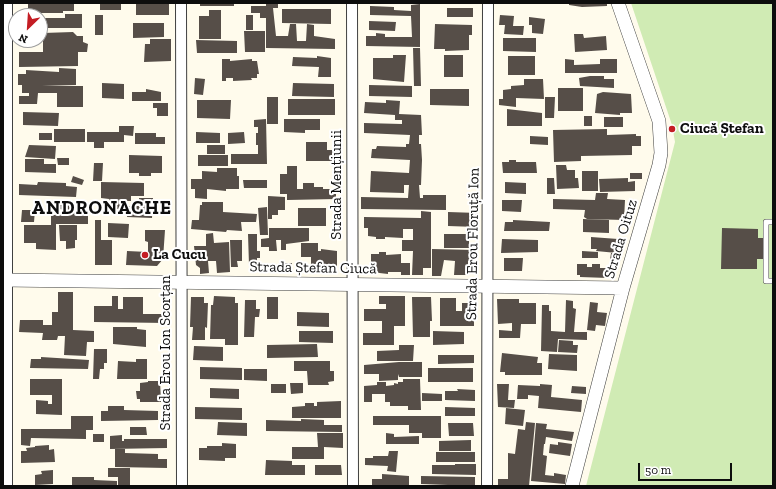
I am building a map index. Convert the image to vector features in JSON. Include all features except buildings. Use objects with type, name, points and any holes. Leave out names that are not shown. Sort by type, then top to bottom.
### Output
[{"type":"street","points":[[7,3],[5,280],[7,486]]},
{"type":"street","name":"Strada Erou Ion Scorțan","points":[[181,3],[182,486]]},
{"type":"street","name":"Strada Mențiunii","points":[[352,3],[353,486]]},
{"type":"street","name":"Strada Erou Floruță Ion","points":[[487,486],[486,287],[489,130],[488,3]]},
{"type":"street","name":"Strada Oituz","points":[[572,486],[623,288],[659,165],[662,144],[659,121],[618,3]]},
{"type":"street","name":"Strada Ștefan Ciucă","points":[[5,280],[623,288]]},
{"type":"lane","points":[[773,222],[766,222],[766,281],[773,281]]},
{"type":"green space","points":[[631,3],[773,3],[773,486],[586,486],[675,142],[672,125]]},
{"type":"place","name":"Ciucă Ștefan","points":[[672,129]]},
{"type":"place","name":"La Cucu","points":[[145,255]]},
{"type":"district","name":"ANDRONACHE","points":[[102,209]]}]
